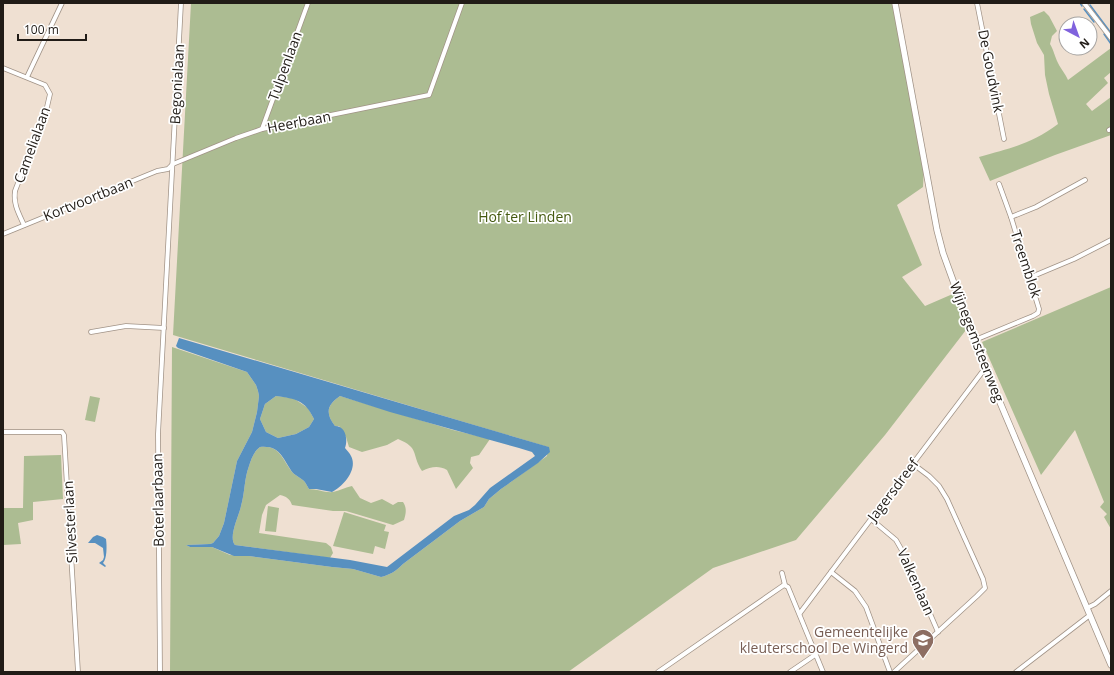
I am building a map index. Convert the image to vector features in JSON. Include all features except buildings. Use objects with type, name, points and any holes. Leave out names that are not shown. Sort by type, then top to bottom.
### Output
[{"type":"street","points":[[27,77],[62,3]]},
{"type":"street","name":"Begonialaan","points":[[173,164],[181,3]]},
{"type":"street","name":"Tulpenlaan","points":[[262,129],[308,3]]},
{"type":"street","name":"Heerbaan","points":[[173,164],[262,129],[353,112],[430,94],[462,3]]},
{"type":"street","name":"Wijnegemsteenweg","points":[[895,3],[937,230],[943,253],[986,367],[1111,665]]},
{"type":"street","name":"De Goudvink","points":[[977,3],[1004,139]]},
{"type":"street","points":[[1084,3],[1111,38]]},
{"type":"street","name":"Camelialaan","points":[[3,68],[45,85],[50,94],[47,107],[15,191],[14,197],[16,206],[24,225]]},
{"type":"street","name":"Kortvoortbaan","points":[[3,234],[157,171],[168,169],[173,164]]},
{"type":"street","name":"Boterlaarbaan","points":[[160,672],[158,434],[173,164]]},
{"type":"street","name":"Treemblok","points":[[1011,218],[1036,207],[1085,180]]},
{"type":"street","name":"Treemblok","points":[[975,340],[1038,313],[1039,306],[999,184]]},
{"type":"street","points":[[1030,278],[1074,260],[1111,240]]},
{"type":"street","points":[[91,332],[126,326],[164,328]]},
{"type":"street","name":"Jagersdreef","points":[[800,613],[986,367]]},
{"type":"street","name":"Silvesterlaan","points":[[3,432],[62,432],[64,435],[78,672]]},
{"type":"street","points":[[894,672],[985,588],[983,579],[947,499],[939,486],[913,464]]},
{"type":"street","name":"Valkenlaan","points":[[872,519],[896,540],[904,554],[938,632]]},
{"type":"street","points":[[831,572],[855,591],[866,607],[890,672]]},
{"type":"street","points":[[782,573],[785,585],[800,613],[823,672]]},
{"type":"street","points":[[658,672],[785,585]]},
{"type":"street","points":[[1087,608],[1095,604],[1111,591]]},
{"type":"street","points":[[1016,672],[1090,615]]},
{"type":"street","points":[[790,672],[816,655]]},
{"type":"green space","name":"Hof ter Linden","points":[[191,3],[893,3],[924,167],[923,187],[897,205],[922,265],[902,277],[925,306],[955,293],[966,330],[885,435],[796,540],[713,568],[568,672],[170,672],[172,347],[247,372],[256,385],[259,396],[252,432],[237,461],[224,523],[219,536],[213,543],[210,544],[186,545],[190,547],[212,547],[230,555],[353,569],[381,577],[395,571],[460,521],[484,507],[489,499],[501,489],[547,456],[548,447],[173,335]]},
{"type":"green space","points":[[1044,11],[1049,16],[1057,31],[1052,36],[1050,44],[1058,63],[1068,80],[1111,48],[1111,72],[1104,78],[1108,83],[1086,104],[1092,111],[1111,97],[1111,135],[1055,155],[990,181],[979,157],[1030,141],[1058,124],[1045,75],[1044,55],[1037,43],[1030,17]]},
{"type":"green space","points":[[1111,287],[1111,529],[1104,517],[1107,514],[1100,507],[1104,502],[1075,430],[1041,475],[982,342]]},
{"type":"green space","points":[[90,396],[100,398],[95,422],[85,420]]},
{"type":"green space","points":[[276,396],[293,398],[308,408],[314,419],[309,427],[296,434],[278,438],[266,432],[260,419],[265,404]]},
{"type":"green space","points":[[340,396],[453,430],[490,439],[479,455],[471,457],[470,463],[473,468],[456,489],[447,470],[441,467],[434,467],[422,471],[414,452],[409,445],[398,439],[387,445],[362,452],[349,447],[346,437],[339,426],[335,426],[329,413],[330,406]]},
{"type":"green space","points":[[260,447],[272,448],[277,451],[293,473],[304,481],[309,489],[333,492],[352,486],[360,498],[371,503],[382,499],[393,505],[398,502],[403,502],[406,511],[404,520],[393,525],[346,511],[333,511],[292,505],[288,498],[280,495],[266,505],[262,515],[259,533],[326,543],[331,547],[333,553],[330,558],[235,545],[233,541],[233,532],[242,501],[247,471],[253,456]]},
{"type":"green space","points":[[61,455],[63,499],[33,502],[33,520],[18,523],[21,544],[3,545],[3,508],[23,508],[24,456]]},
{"type":"green space","points":[[268,506],[279,508],[276,532],[265,531]]},
{"type":"green space","points":[[344,512],[386,525],[384,531],[389,532],[385,549],[375,546],[373,554],[333,546]]},
{"type":"water","points":[[179,338],[549,447],[550,452],[538,463],[489,499],[484,507],[460,521],[395,571],[381,577],[353,569],[249,556],[234,556],[212,547],[190,547],[186,545],[210,544],[213,543],[219,536],[224,523],[237,461],[252,432],[259,396],[256,385],[247,372],[176,346]],"holes":[[[276,396],[289,398],[303,404],[314,419],[309,427],[296,434],[278,438],[266,432],[260,419],[265,404]],[[340,396],[390,412],[519,448],[532,452],[535,456],[490,488],[469,510],[454,516],[387,567],[350,560],[235,545],[233,541],[233,532],[242,501],[247,471],[253,456],[260,447],[273,448],[281,454],[293,473],[304,481],[309,489],[332,492],[341,486],[349,477],[353,466],[353,461],[351,455],[345,448],[345,434],[342,428],[335,426],[329,413],[330,406]]]},
{"type":"water","points":[[97,535],[106,539],[107,549],[103,563],[106,566],[105,567],[99,563],[104,557],[103,548],[95,543],[88,543]]},
{"type":"waterway","points":[[1090,5],[1111,33]]},
{"type":"waterway","points":[[1084,9],[1089,16]]},
{"type":"waterway","points":[[1104,34],[1111,44]]},
{"type":"place","name":"Gemeentelijke kleuterschool De Wingerd","points":[[923,660]]}]
